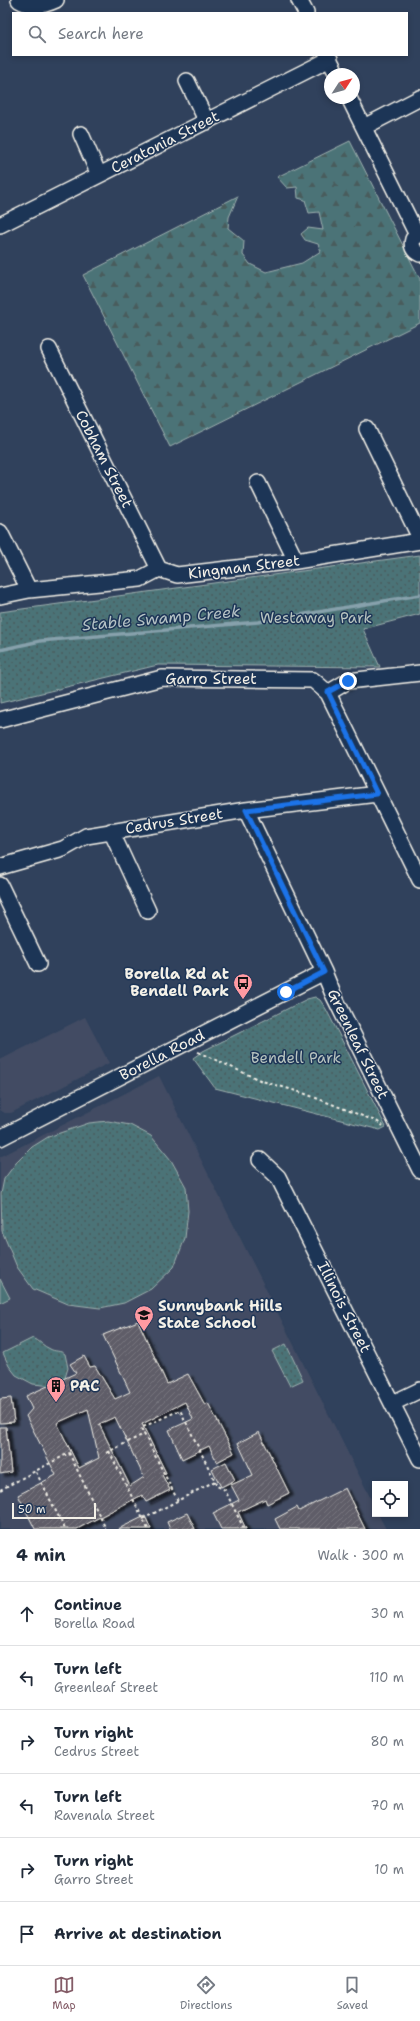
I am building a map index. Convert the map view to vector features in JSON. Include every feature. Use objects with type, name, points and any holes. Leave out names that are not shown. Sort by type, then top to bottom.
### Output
[{"type":"street","points":[[19,0],[29,6],[45,5],[56,0]]},
{"type":"street","points":[[328,57],[334,68]]},
{"type":"street","name":"Ceratonia Street","points":[[0,225],[207,122],[328,57]]},
{"type":"street","points":[[187,81],[207,122]]},
{"type":"street","points":[[364,126],[420,98]]},
{"type":"street","points":[[352,104],[419,235],[413,239],[412,245],[415,251],[420,254]]},
{"type":"street","points":[[81,134],[99,175]]},
{"type":"street","name":"Cobham Street","points":[[49,349],[159,569]]},
{"type":"street","points":[[367,429],[420,538]]},
{"type":"street","points":[[258,483],[296,561]]},
{"type":"street","points":[[0,532],[29,590]]},
{"type":"street","name":"Kingman Street","points":[[159,569],[177,575],[296,561],[420,541]]},
{"type":"street","points":[[0,596],[29,590],[140,579],[159,569]]},
{"type":"street","points":[[420,673],[348,681],[328,692],[420,880]]},
{"type":"street","name":"Garro Street","points":[[0,720],[162,678],[313,680],[328,692]]},
{"type":"street","name":"Cedrus Street","points":[[0,867],[62,849],[86,836],[246,810],[377,794]]},
{"type":"street","name":"Greenleaf Street","points":[[246,810],[324,972],[333,994],[420,1170]]},
{"type":"street","points":[[111,832],[148,911]]},
{"type":"street","points":[[0,885],[38,964]]},
{"type":"street","name":"Borella Road","points":[[0,1138],[324,972]]},
{"type":"street","name":"Illinois Street","points":[[260,1160],[278,1177],[420,1459]]},
{"type":"street","points":[[393,1403],[420,1390]]},
{"type":"path","points":[[198,1052],[262,1081],[303,1093],[378,1122],[385,1131]]},
{"type":"path","points":[[178,1500],[142,1428],[180,1410],[217,1486],[225,1490],[244,1529]]},
{"type":"path","points":[[106,1453],[144,1434]]},
{"type":"path","points":[[109,1451],[148,1529]]},
{"type":"path","points":[[0,1490],[69,1454],[106,1529]]},
{"type":"path","points":[[36,1472],[65,1529]]},
{"type":"path","points":[[144,1519],[215,1481]]},
{"type":"shaded area","points":[[85,1017],[109,1063],[11,1113],[5,1113],[0,1110],[0,1060]]},
{"type":"shaded area","name":"Sunnybank Hills State School","points":[[159,1076],[372,1501],[372,1517],[380,1517],[386,1529],[0,1529],[0,1157]]},
{"type":"green space","points":[[350,141],[420,279],[420,323],[170,447],[83,275],[238,196],[229,217],[228,228],[244,241],[243,255],[250,264],[266,272],[302,263],[321,251],[318,244],[305,240],[301,234],[308,228],[323,230],[319,212],[309,213],[305,200],[298,198],[297,187],[287,188],[277,177]]},
{"type":"green space","name":"Westaway Park","points":[[420,555],[420,614],[363,629],[380,667],[158,665],[0,703],[0,612]]},
{"type":"green space","name":"Bendell Park","points":[[315,997],[320,1000],[326,1009],[386,1127],[380,1130],[215,1088],[193,1058],[203,1051],[307,999]]},
{"type":"green space","points":[[108,1121],[130,1125],[151,1136],[171,1160],[186,1187],[188,1211],[185,1238],[174,1267],[151,1289],[124,1303],[100,1308],[68,1304],[33,1289],[17,1267],[2,1231],[1,1194],[4,1179],[16,1163],[32,1147],[48,1137],[89,1123]]},
{"type":"green space","points":[[0,1279],[10,1298],[0,1303]]},
{"type":"green space","points":[[33,1338],[48,1348],[65,1354],[68,1368],[64,1381],[53,1386],[33,1384],[16,1375],[9,1366],[3,1353]]},
{"type":"green space","points":[[286,1344],[303,1380],[290,1386],[272,1351]]},
{"type":"building","points":[[138,1321],[167,1384],[188,1374],[205,1405],[208,1403],[234,1453],[217,1462],[209,1446],[182,1459],[169,1430],[193,1419],[185,1402],[142,1424],[166,1473],[162,1475],[170,1490],[146,1502],[142,1495],[77,1529],[35,1529],[18,1495],[56,1475],[26,1416],[32,1409],[26,1396],[76,1373],[70,1364],[84,1356],[90,1367],[95,1366],[115,1399],[130,1392],[103,1335]],"holes":[[[88,1409],[99,1458],[79,1468],[57,1423]],[[115,1417],[144,1477],[130,1486],[99,1424]]]},
{"type":"building","points":[[11,1398],[14,1422],[0,1423],[0,1399]]},
{"type":"building","points":[[0,1427],[6,1427],[11,1472],[0,1474]]},
{"type":"building","points":[[259,1432],[289,1493],[267,1504],[265,1499],[238,1512],[246,1529],[221,1529],[213,1513],[239,1500],[231,1485],[253,1475],[238,1443]]},
{"type":"building","points":[[226,1462],[235,1480],[221,1487],[212,1469]]},
{"type":"building","points":[[345,1488],[365,1529],[280,1529],[275,1519],[297,1507],[299,1511]]},
{"type":"building","points":[[187,1513],[195,1529],[170,1529],[167,1522]]},
{"type":"building","points":[[145,1516],[151,1529],[118,1529]]},
{"type":"waterway","name":"Stable Swamp Creek","points":[[0,650],[40,641],[258,622],[420,595]]},
{"type":"place","name":"Borella Rd at Bendell Park","points":[[243,1000]]},
{"type":"place","name":"Sunnybank Hills State School","points":[[144,1332]]},
{"type":"place","name":"PAC","points":[[56,1403]]},
{"type":"route","points":[[286,992],[324,972],[262,847],[246,810],[377,794],[328,692],[348,681]]}]
